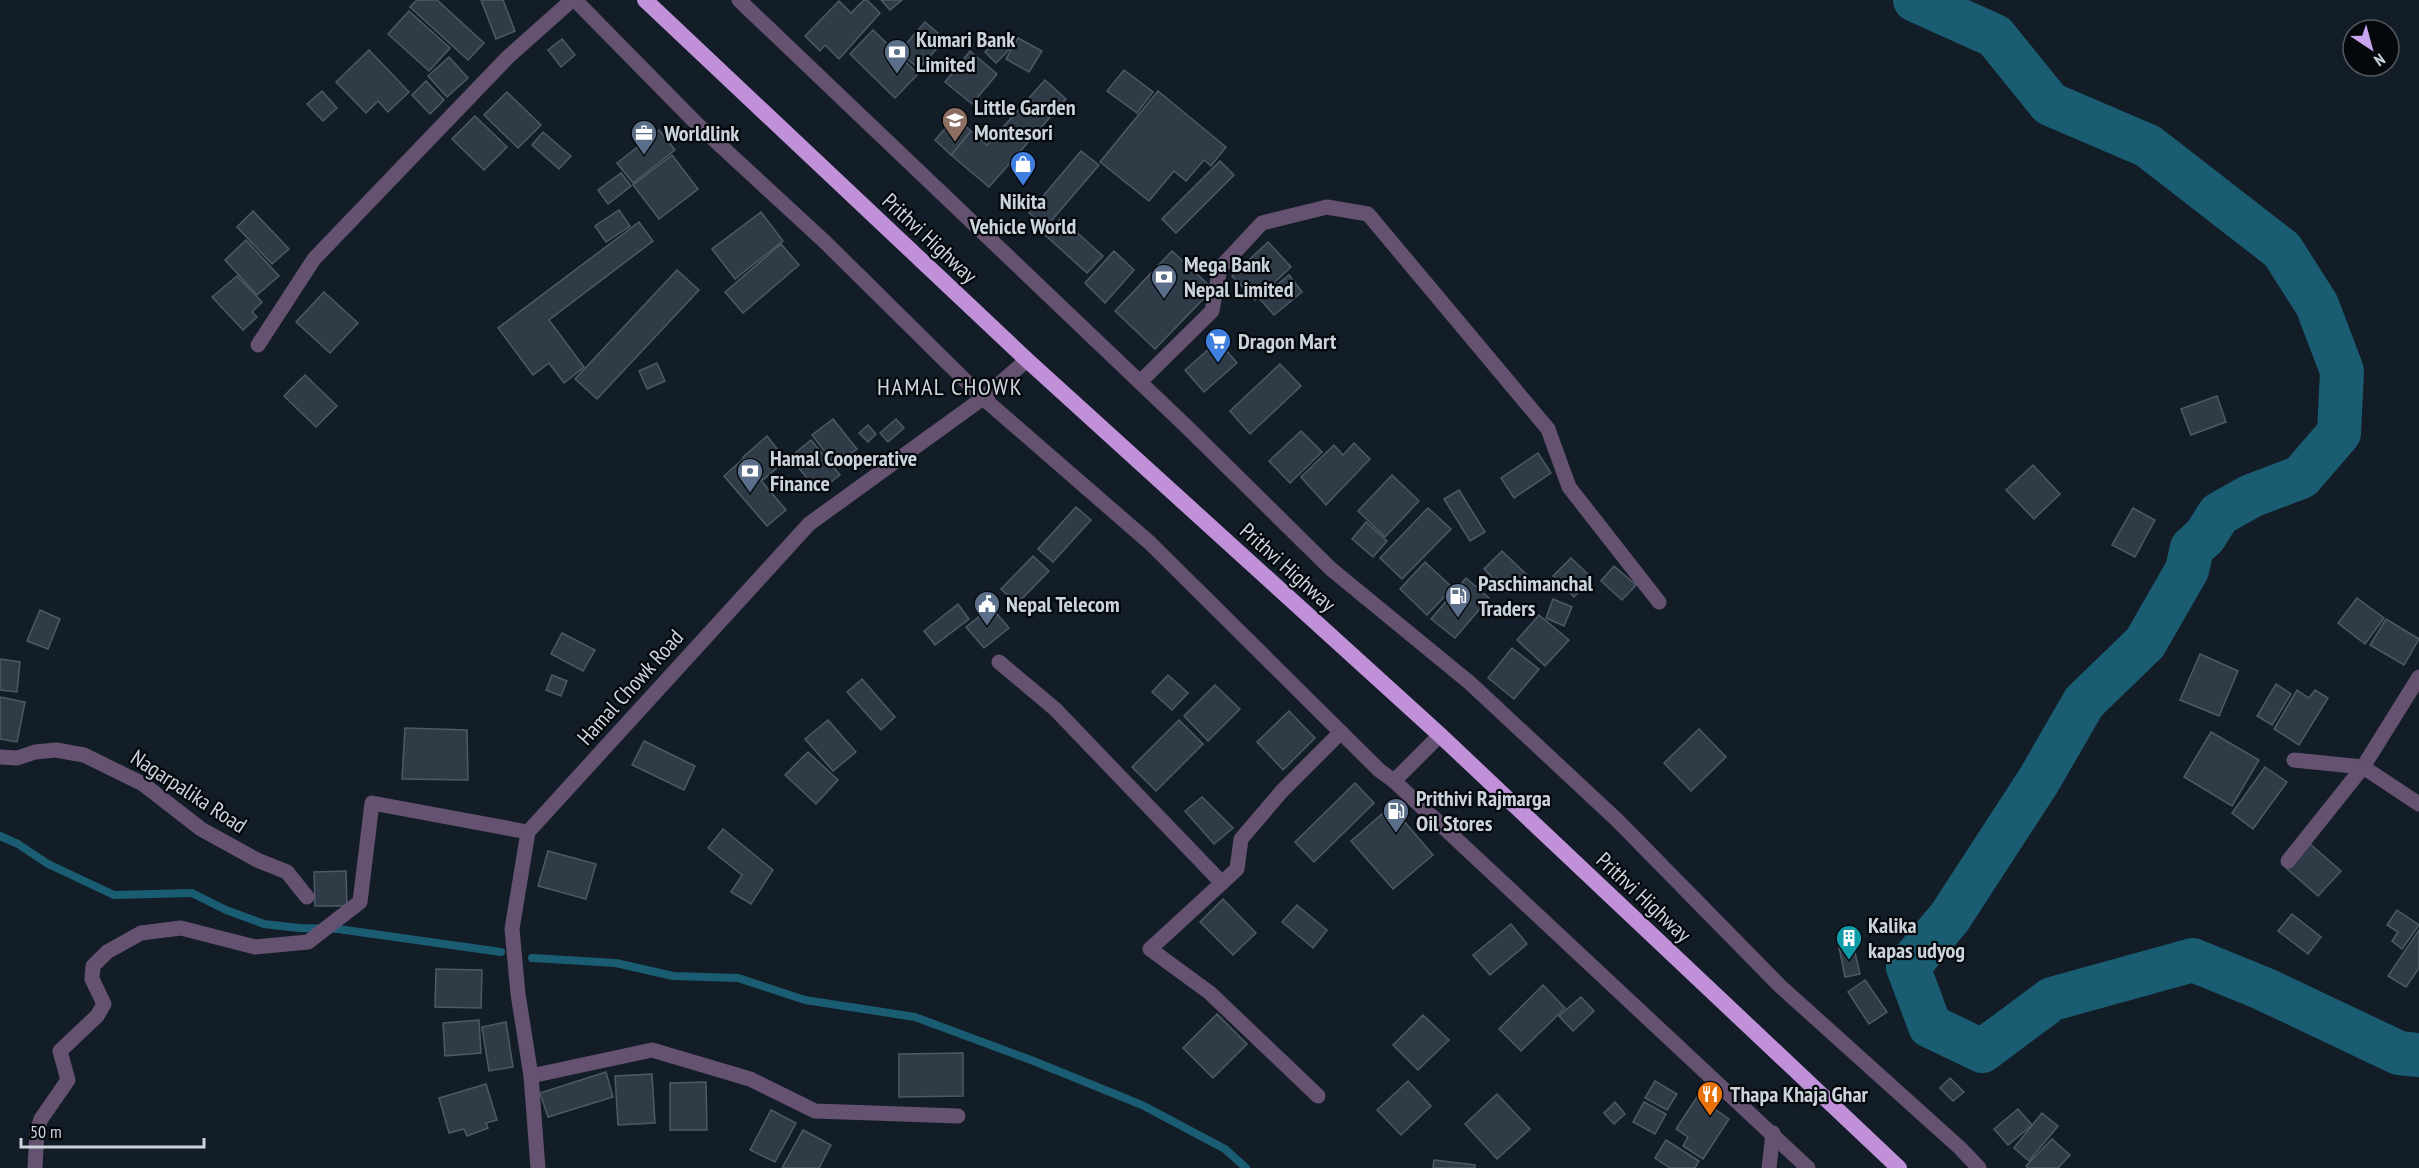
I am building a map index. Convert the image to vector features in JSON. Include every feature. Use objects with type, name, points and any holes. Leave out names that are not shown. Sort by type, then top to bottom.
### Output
[{"type":"highway","name":"Prithvi Highway","points":[[645,0],[1027,360],[1440,735],[1899,1168]]},
{"type":"street","points":[[258,345],[314,259],[508,57],[573,0],[696,123],[825,242],[983,398],[1150,543],[1379,770],[1394,781],[1808,1168]]},
{"type":"street","points":[[739,0],[1140,382],[1331,569],[1470,683],[1617,820],[1780,986],[1960,1148],[1979,1168]]},
{"type":"street","points":[[1140,382],[1212,311],[1220,268],[1262,223],[1327,207],[1368,214],[1548,429],[1569,487],[1659,602]]},
{"type":"street","name":"Hamal Chowk Road","points":[[528,831],[809,524],[983,398],[1027,360]]},
{"type":"street","points":[[999,662],[1055,709],[1222,883]]},
{"type":"street","points":[[2288,861],[2363,767],[2419,677]]},
{"type":"street","points":[[1318,1096],[1210,993],[1150,949],[1237,869],[1241,839],[1282,791],[1341,732]]},
{"type":"street","points":[[1394,781],[1440,735]]},
{"type":"street","name":"Nagarpalika Road","points":[[0,757],[17,758],[35,752],[56,750],[84,755],[143,784],[201,830],[257,860],[286,872],[307,897]]},
{"type":"street","points":[[2294,760],[2363,767],[2419,804]]},
{"type":"street","points":[[35,1168],[37,1131],[41,1119],[68,1080],[60,1051],[97,1016],[104,1004],[92,979],[93,966],[107,952],[141,933],[181,928],[255,947],[308,942],[360,902],[372,803],[528,831],[512,928],[518,994],[531,1076],[538,1168]]},
{"type":"street","points":[[531,1076],[652,1050],[750,1078],[815,1111],[958,1116]]},
{"type":"street","points":[[1769,1168],[1773,1133]]},
{"type":"building","points":[[417,0],[437,0],[484,43],[468,60],[410,7]]},
{"type":"building","points":[[481,0],[503,0],[515,31],[496,39]]},
{"type":"building","points":[[864,0],[867,0],[880,13],[839,59],[825,45],[820,51],[805,36],[839,1],[851,13]]},
{"type":"building","points":[[881,0],[902,0],[890,10]]},
{"type":"building","points":[[409,11],[450,48],[429,71],[388,34]]},
{"type":"building","points":[[925,22],[945,39],[919,69],[899,52]]},
{"type":"building","points":[[873,30],[918,74],[895,98],[850,54]]},
{"type":"building","points":[[1018,38],[1042,51],[1029,72],[1006,59]]},
{"type":"building","points":[[562,39],[575,55],[561,67],[548,50]]},
{"type":"building","points":[[998,39],[1009,50],[996,63],[985,52]]},
{"type":"building","points":[[369,50],[409,92],[388,112],[378,101],[366,113],[336,82]]},
{"type":"building","points":[[970,51],[997,74],[972,104],[945,82]]},
{"type":"building","points":[[449,57],[468,78],[447,97],[428,76]]},
{"type":"building","points":[[1124,70],[1153,92],[1137,113],[1107,91]]},
{"type":"building","points":[[1045,80],[1066,99],[989,187],[951,155],[971,131],[987,145]]},
{"type":"building","points":[[426,81],[444,100],[430,114],[412,95]]},
{"type":"building","points":[[322,91],[337,108],[323,121],[307,104]]},
{"type":"building","points":[[1158,91],[1226,147],[1211,166],[1204,160],[1186,181],[1174,171],[1149,201],[1100,162]]},
{"type":"building","points":[[507,92],[541,125],[518,148],[484,115]]},
{"type":"building","points":[[475,116],[507,147],[484,170],[452,139]]},
{"type":"building","points":[[955,117],[971,131],[951,155],[935,140]]},
{"type":"building","points":[[659,130],[675,150],[633,183],[617,163]]},
{"type":"building","points":[[543,132],[571,156],[559,169],[532,145]]},
{"type":"building","points":[[1081,151],[1099,165],[1046,227],[1029,213]]},
{"type":"building","points":[[672,155],[698,189],[659,219],[633,185]]},
{"type":"building","points":[[1220,161],[1234,175],[1176,233],[1162,219]]},
{"type":"building","points":[[621,173],[631,186],[608,204],[598,190]]},
{"type":"building","points":[[619,210],[630,226],[606,242],[595,226]]},
{"type":"building","points":[[253,211],[289,249],[272,264],[237,227]]},
{"type":"building","points":[[761,212],[783,241],[735,279],[712,249]]},
{"type":"building","points":[[1061,218],[1103,256],[1087,273],[1045,235]]},
{"type":"building","points":[[639,222],[653,241],[549,320],[584,367],[564,383],[549,363],[533,375],[498,328]]},
{"type":"building","points":[[246,240],[279,276],[257,295],[225,260]]},
{"type":"building","points":[[1268,242],[1291,267],[1255,300],[1232,276]]},
{"type":"building","points":[[781,244],[799,265],[743,313],[725,292]]},
{"type":"building","points":[[1114,251],[1134,270],[1105,303],[1085,283]]},
{"type":"building","name":"Mega Bank Nepal Limited","points":[[1172,251],[1213,289],[1155,349],[1115,311]]},
{"type":"building","points":[[677,270],[699,290],[597,399],[575,379]]},
{"type":"building","points":[[1289,275],[1302,292],[1274,315],[1260,299]]},
{"type":"building","points":[[237,276],[262,302],[252,312],[257,317],[243,330],[212,297]]},
{"type":"building","points":[[324,292],[358,323],[330,353],[296,322]]},
{"type":"building","points":[[1218,341],[1237,363],[1204,392],[1185,370]]},
{"type":"building","points":[[657,363],[665,381],[647,389],[639,371]]},
{"type":"building","points":[[1280,364],[1301,386],[1250,434],[1230,411]]},
{"type":"building","points":[[305,375],[337,406],[316,427],[284,396]]},
{"type":"building","points":[[2217,396],[2226,422],[2191,435],[2181,409]]},
{"type":"building","points":[[833,419],[857,449],[835,465],[812,435]]},
{"type":"building","points":[[896,419],[904,428],[888,442],[880,433]]},
{"type":"building","points":[[868,425],[876,434],[868,442],[859,433]]},
{"type":"building","points":[[1301,431],[1322,452],[1290,483],[1269,461]]},
{"type":"building","points":[[767,436],[786,460],[763,480],[743,457]]},
{"type":"building","points":[[811,440],[840,475],[818,492],[790,457]]},
{"type":"building","points":[[1354,443],[1370,459],[1326,505],[1301,477],[1334,445],[1343,455]]},
{"type":"building","points":[[1538,453],[1551,473],[1514,498],[1501,478]]},
{"type":"building","points":[[743,459],[786,510],[767,526],[724,476]]},
{"type":"building","points":[[2033,465],[2060,494],[2034,519],[2006,490]]},
{"type":"building","points":[[1392,475],[1419,501],[1385,537],[1358,511]]},
{"type":"building","points":[[1459,490],[1485,532],[1470,541],[1444,499]]},
{"type":"building","points":[[1076,507],[1091,520],[1053,562],[1038,549]]},
{"type":"building","points":[[1428,508],[1451,529],[1402,579],[1380,558]]},
{"type":"building","points":[[2133,508],[2155,520],[2135,557],[2112,545]]},
{"type":"building","points":[[1366,522],[1387,541],[1373,557],[1352,539]]},
{"type":"building","points":[[1502,551],[1527,575],[1508,593],[1484,569]]},
{"type":"building","points":[[1033,556],[1049,571],[1017,604],[1001,589]]},
{"type":"building","points":[[1571,558],[1592,578],[1574,597],[1553,576]]},
{"type":"building","points":[[1425,562],[1453,588],[1427,615],[1400,589]]},
{"type":"building","points":[[1614,566],[1636,585],[1622,600],[1601,581]]},
{"type":"building","points":[[1466,578],[1489,598],[1455,638],[1431,619]]},
{"type":"building","points":[[2357,598],[2384,618],[2365,644],[2338,623]]},
{"type":"building","points":[[1553,599],[1572,607],[1564,626],[1546,618]]},
{"type":"building","points":[[958,604],[969,619],[935,645],[924,631]]},
{"type":"building","name":"Nepal Telecom","points":[[991,607],[1009,628],[984,648],[966,627]]},
{"type":"building","points":[[40,610],[60,619],[48,649],[27,641]]},
{"type":"building","points":[[1539,615],[1569,640],[1545,666],[1517,640]]},
{"type":"building","points":[[2386,619],[2419,639],[2404,665],[2370,645]]},
{"type":"building","points":[[562,633],[595,650],[583,671],[551,654]]},
{"type":"building","points":[[1512,648],[1539,669],[1514,699],[1488,678]]},
{"type":"building","points":[[2200,654],[2238,671],[2219,716],[2180,700]]},
{"type":"building","points":[[0,659],[20,662],[17,692],[0,690]]},
{"type":"building","points":[[552,675],[567,681],[561,696],[546,690]]},
{"type":"building","points":[[1168,675],[1188,693],[1172,710],[1152,692]]},
{"type":"building","points":[[862,679],[895,717],[881,730],[847,692]]},
{"type":"building","points":[[2276,684],[2291,694],[2272,725],[2257,716]]},
{"type":"building","points":[[1215,685],[1240,709],[1208,741],[1184,716]]},
{"type":"building","points":[[2297,690],[2309,698],[2315,690],[2328,698],[2299,745],[2274,729]]},
{"type":"building","points":[[0,697],[25,702],[17,742],[0,739]]},
{"type":"building","points":[[1289,711],[1315,738],[1283,770],[1257,742]]},
{"type":"building","points":[[828,720],[856,752],[833,771],[805,739]]},
{"type":"building","points":[[1179,720],[1203,744],[1156,791],[1132,767]]},
{"type":"building","points":[[405,728],[467,730],[468,780],[402,779]]},
{"type":"building","points":[[1699,729],[1726,757],[1691,791],[1664,763]]},
{"type":"building","points":[[2211,732],[2259,760],[2232,806],[2184,777]]},
{"type":"building","points":[[644,741],[695,766],[684,790],[632,765]]},
{"type":"building","points":[[808,752],[838,780],[816,804],[785,775]]},
{"type":"building","points":[[2265,767],[2287,782],[2253,829],[2232,813]]},
{"type":"building","points":[[1355,783],[1374,803],[1314,862],[1295,842]]},
{"type":"building","points":[[1202,797],[1233,828],[1214,844],[1185,811]]},
{"type":"building","points":[[1391,806],[1433,855],[1393,889],[1351,841]]},
{"type":"building","points":[[723,829],[773,870],[751,904],[731,892],[742,875],[708,848]]},
{"type":"building","points":[[2309,843],[2341,871],[2318,896],[2286,868]]},
{"type":"building","points":[[548,851],[596,864],[586,899],[538,886]]},
{"type":"building","points":[[346,871],[347,906],[315,906],[314,872]]},
{"type":"building","points":[[1223,899],[1256,933],[1233,955],[1200,922]]},
{"type":"building","points":[[1297,905],[1327,930],[1313,948],[1282,922]]},
{"type":"building","points":[[2397,910],[2419,925],[2402,949],[2392,941],[2398,932],[2387,925]]},
{"type":"building","points":[[2292,914],[2321,937],[2308,954],[2278,931]]},
{"type":"building","points":[[1511,924],[1527,944],[1490,975],[1473,955]]},
{"type":"building","points":[[2419,930],[2419,968],[2406,987],[2388,976]]},
{"type":"building","name":"Kalika kapas udyog","points":[[1853,944],[1860,974],[1845,977],[1839,947]]},
{"type":"building","points":[[436,969],[482,970],[481,1008],[435,1007]]},
{"type":"building","points":[[1865,980],[1887,1012],[1869,1024],[1848,992]]},
{"type":"building","points":[[1543,985],[1565,1008],[1521,1051],[1499,1029]]},
{"type":"building","points":[[1581,997],[1594,1011],[1573,1031],[1559,1016]]},
{"type":"building","points":[[1217,1014],[1247,1044],[1213,1078],[1183,1048]]},
{"type":"building","points":[[1423,1015],[1449,1040],[1418,1070],[1393,1045]]},
{"type":"building","points":[[479,1020],[481,1053],[445,1056],[443,1023]]},
{"type":"building","points":[[506,1022],[513,1067],[489,1071],[482,1027]]},
{"type":"building","points":[[963,1053],[963,1096],[899,1097],[899,1054]]},
{"type":"building","points":[[606,1072],[613,1097],[548,1117],[540,1093]]},
{"type":"building","points":[[652,1074],[655,1123],[618,1125],[615,1076]]},
{"type":"building","points":[[1950,1078],[1964,1092],[1953,1101],[1940,1088]]},
{"type":"building","points":[[1408,1081],[1431,1106],[1401,1135],[1377,1110]]},
{"type":"building","points":[[1655,1081],[1677,1094],[1667,1110],[1645,1098]]},
{"type":"building","points":[[706,1082],[707,1130],[670,1130],[670,1083]]},
{"type":"building","points":[[486,1084],[497,1120],[486,1123],[488,1128],[467,1136],[464,1129],[449,1133],[439,1098]]},
{"type":"building","points":[[1497,1094],[1530,1129],[1497,1159],[1465,1124]]},
{"type":"building","points":[[1697,1097],[1729,1119],[1703,1159],[1683,1146],[1688,1137],[1676,1129]]},
{"type":"building","points":[[1615,1102],[1625,1114],[1614,1124],[1604,1113]]},
{"type":"building","points":[[1644,1102],[1666,1114],[1655,1134],[1633,1122]]},
{"type":"building","points":[[2018,1109],[2032,1125],[2008,1145],[1994,1129]]},
{"type":"building","points":[[771,1110],[796,1123],[775,1162],[750,1150]]},
{"type":"building","points":[[2042,1113],[2058,1126],[2029,1161],[2014,1148]]},
{"type":"building","points":[[803,1130],[831,1145],[819,1168],[782,1168]]},
{"type":"building","points":[[2052,1139],[2070,1155],[2058,1168],[2028,1168],[2026,1166]]},
{"type":"building","points":[[1666,1140],[1699,1161],[1695,1168],[1670,1168],[1655,1158]]},
{"type":"building","points":[[1434,1160],[1475,1165],[1475,1168],[1433,1168]]},
{"type":"waterway","points":[[1915,0],[1995,36],[2050,104],[2148,146],[2282,250],[2317,305],[2342,371],[2339,433],[2301,477],[2251,496],[2219,514],[2205,536],[2192,548],[2187,570],[2145,643],[2084,702],[2039,780],[1950,917],[1908,967],[1930,1026],[1982,1051],[2052,999],[2193,960],[2264,989],[2399,1053],[2419,1055]]},
{"type":"waterway","points":[[0,836],[18,844],[48,864],[114,895],[192,893],[226,910],[264,924],[338,929],[501,952]]},
{"type":"waterway","points":[[532,958],[616,963],[673,976],[738,978],[805,1000],[915,1017],[1031,1060],[1142,1105],[1225,1149],[1246,1168]]},
{"type":"place","name":"Kumari Bank Limited","points":[[897,75]]},
{"type":"place","name":"Little Garden Montesori","points":[[955,143]]},
{"type":"place","name":"Worldlink","points":[[644,156]]},
{"type":"place","name":"Nikita Vehicle World","points":[[1023,187]]},
{"type":"place","name":"Mega Bank Nepal Limited","points":[[1164,300]]},
{"type":"place","name":"Dragon Mart","points":[[1218,364]]},
{"type":"place","name":"Hamal Cooperative Finance","points":[[750,494]]},
{"type":"place","name":"Paschimanchal Traders","points":[[1458,619]]},
{"type":"place","name":"Nepal Telecom","points":[[987,627]]},
{"type":"place","name":"Prithivi Rajmarga Oil Stores","points":[[1396,834]]},
{"type":"place","name":"Kalika kapas udyog","points":[[1849,961]]},
{"type":"place","name":"Thapa Khaja Ghar","points":[[1710,1117]]},
{"type":"district","name":"HAMAL CHOWK","points":[[950,386]]}]
